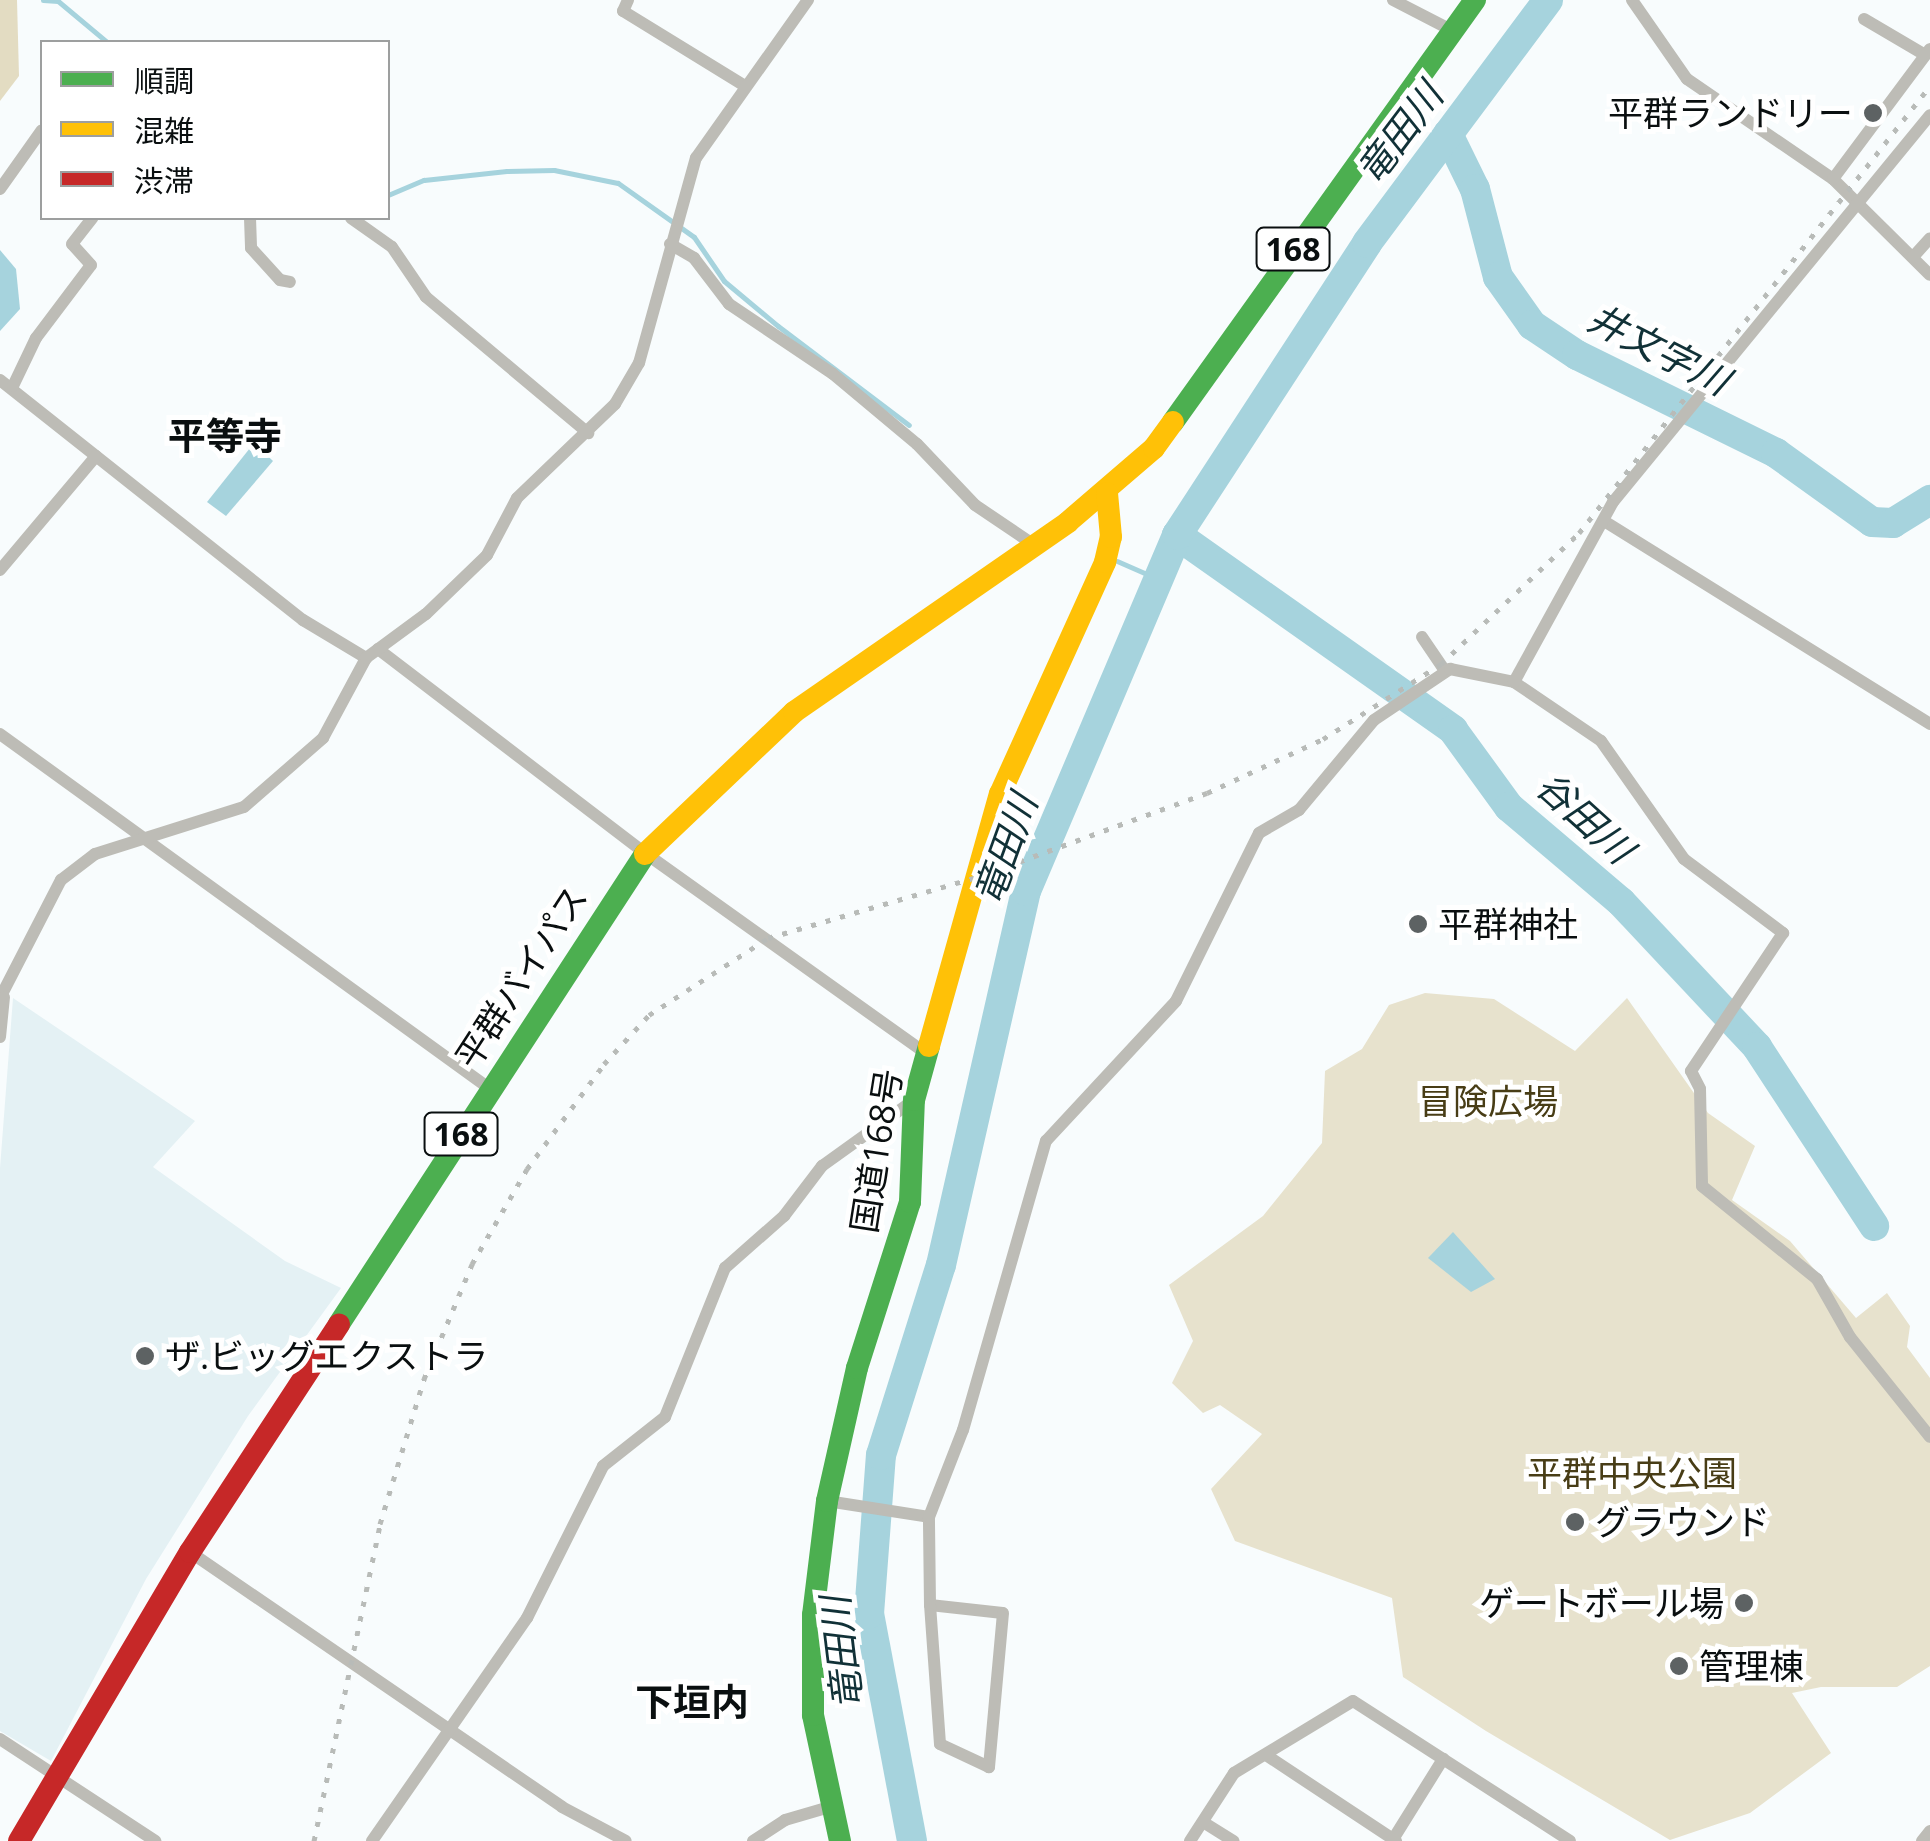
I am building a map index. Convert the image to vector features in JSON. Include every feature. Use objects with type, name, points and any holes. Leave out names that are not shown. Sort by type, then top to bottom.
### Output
[{"type":"highway","name":"168","points":[[1107,493],[1184,414],[1309,224],[1475,0]]},
{"type":"highway","name":"平群バイパス","points":[[19,1841],[190,1552],[645,853],[794,712],[1107,493]]},
{"type":"highway","name":"国道168号","points":[[840,1841],[813,1714],[813,1616],[826,1500],[856,1368],[910,1202],[914,1100],[1000,794],[1106,562],[1111,537],[1107,493]]},
{"type":"street","points":[[628,0],[623,11],[745,86]]},
{"type":"street","points":[[0,1037],[2,997],[61,880],[95,854],[244,807],[324,738],[366,658],[426,614],[487,555],[517,498],[544,466],[588,433],[615,404],[639,364],[696,158],[808,0]]},
{"type":"street","points":[[1393,0],[1453,31]]},
{"type":"street","points":[[1632,0],[1687,80],[1833,179],[1860,201],[1930,275]]},
{"type":"street","points":[[1833,179],[1928,52],[1864,20]]},
{"type":"street","points":[[1514,682],[1604,521],[1930,115]]},
{"type":"street","points":[[0,189],[40,135]]},
{"type":"street","points":[[90,220],[72,244],[91,265],[6,383],[303,620],[366,658]]},
{"type":"street","points":[[250,220],[252,248],[280,280],[290,282]]},
{"type":"street","points":[[354,220],[392,247],[426,297],[588,433]]},
{"type":"street","points":[[1913,257],[1930,238]]},
{"type":"street","points":[[671,242],[694,258],[729,304],[833,374],[975,505],[1034,545]]},
{"type":"street","points":[[0,570],[96,456]]},
{"type":"street","points":[[1604,521],[1930,724]]},
{"type":"street","points":[[1422,637],[1445,671]]},
{"type":"street","points":[[378,649],[645,853],[927,1054]]},
{"type":"street","points":[[930,1605],[1004,1613],[989,1766],[940,1744],[930,1605],[929,1517],[963,1430],[1046,1142],[1176,1001],[1259,833],[1300,810],[1374,720],[1445,671],[1514,682],[1600,741],[1684,859],[1783,933],[1690,1071],[1700,1090],[1702,1186],[1817,1280],[1850,1336],[1930,1438]]},
{"type":"street","points":[[0,734],[147,836],[490,1089]]},
{"type":"street","points":[[372,1841],[454,1730],[527,1618],[604,1466],[665,1417],[725,1268],[784,1216],[822,1166],[914,1100]]},
{"type":"street","points":[[826,1500],[929,1517]]},
{"type":"street","points":[[190,1552],[562,1807],[626,1841]]},
{"type":"street","points":[[1190,1841],[1234,1773],[1352,1700],[1570,1841]]},
{"type":"street","points":[[0,1738],[155,1841]]},
{"type":"street","points":[[1266,1755],[1394,1840],[1443,1758]]},
{"type":"street","points":[[754,1841],[785,1820],[832,1806]]},
{"type":"street","points":[[1203,1822],[1234,1841]]},
{"type":"street","points":[[1922,1841],[1930,1831]]},
{"type":"shaded area","points":[[0,0],[17,0],[19,76],[0,101]]},
{"type":"shaded area","name":"ザ.ビッグエクストラ","points":[[13,998],[195,1121],[153,1167],[285,1261],[341,1288],[248,1416],[146,1579],[51,1761],[0,1731],[0,1168]]},
{"type":"green space","name":"平群中央公園","points":[[1425,993],[1494,999],[1575,1051],[1627,998],[1708,1113],[1755,1146],[1732,1200],[1790,1241],[1856,1318],[1887,1293],[1910,1326],[1907,1347],[1930,1378],[1930,1666],[1897,1687],[1821,1687],[1792,1693],[1831,1753],[1750,1813],[1670,1840],[1486,1731],[1403,1677],[1392,1598],[1235,1541],[1211,1489],[1262,1434],[1220,1405],[1203,1413],[1172,1383],[1193,1341],[1169,1285],[1263,1216],[1322,1143],[1325,1071],[1362,1049],[1389,1005]]},
{"type":"water","points":[[0,250],[16,269],[20,309],[0,331]]},
{"type":"water","points":[[254,443],[273,461],[226,516],[207,502]]},
{"type":"water","points":[[1453,1232],[1495,1279],[1471,1292],[1428,1258]]},
{"type":"waterway","points":[[43,0],[58,1],[105,40]]},
{"type":"waterway","name":"竜田川","points":[[912,1841],[869,1614],[881,1455],[941,1265],[1026,891],[1177,535],[1367,243],[1548,0]]},
{"type":"waterway","name":"井文字川","points":[[1448,134],[1475,189],[1498,277],[1532,325],[1577,355],[1776,453],[1872,522],[1893,523],[1930,500]]},
{"type":"waterway","points":[[390,194],[424,180],[507,171],[554,170],[618,183],[694,237],[724,281],[778,326],[909,425]]},
{"type":"waterway","name":"谷田川","points":[[1177,535],[1453,730],[1509,807],[1621,902],[1757,1047],[1874,1226]]},
{"type":"waterway","points":[[1117,561],[1156,578]]},
{"type":"railway","points":[[314,1841],[380,1524],[424,1379],[472,1264],[527,1169],[604,1064],[649,1015],[768,938],[977,877],[1207,793],[1323,739],[1441,664],[1579,533],[1930,86]]},
{"type":"traffic: fast","points":[[1173,422],[1475,0]]},
{"type":"traffic: fast","points":[[339,1324],[645,854]]},
{"type":"traffic: fast","points":[[840,1841],[813,1715],[813,1615],[827,1501],[857,1368],[910,1202],[914,1100],[929,1046]]},
{"type":"traffic: slow","points":[[645,854],[794,712],[1068,522],[1154,448],[1173,422]]},
{"type":"traffic: slow","points":[[929,1046],[1000,794],[1105,562],[1111,537],[1107,493]]},
{"type":"traffic: jam","points":[[19,1841],[190,1552],[339,1324]]},
{"type":"place","name":"平群ランドリー","points":[[1873,113]]},
{"type":"place","name":"平群神社","points":[[1418,924]]},
{"type":"place","name":"ザ.ビッグエクストラ","points":[[145,1356]]},
{"type":"place","name":"グラウンド","points":[[1575,1522]]},
{"type":"place","name":"ゲートボール場","points":[[1744,1603]]},
{"type":"place","name":"管理棟","points":[[1679,1666]]},
{"type":"district","name":"平等寺","points":[[225,436]]},
{"type":"district","name":"下垣内","points":[[692,1702]]},
{"type":"park label","name":"冒険広場","points":[[1488,1101]]}]
